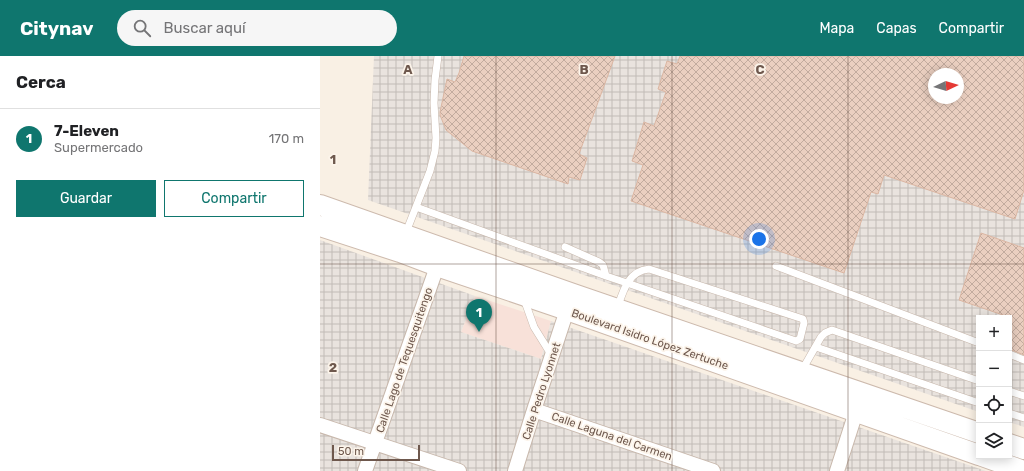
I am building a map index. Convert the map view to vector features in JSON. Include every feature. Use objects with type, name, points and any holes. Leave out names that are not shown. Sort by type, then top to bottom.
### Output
[{"type":"main road","name":"Boulevard Isidro López Zertuche","points":[[320,205],[402,244]]},
{"type":"main road","name":"Boulevard Isidro López Zertuche","points":[[320,226],[402,244],[653,330],[801,372],[976,432]]},
{"type":"main road","name":"Boulevard Isidro López Zertuche","points":[[440,257],[523,295],[567,310],[614,317]]},
{"type":"main road","name":"Boulevard Isidro López Zertuche","points":[[653,330],[856,412],[976,455]]},
{"type":"street","name":"Calle Lago de Tequesquitengo","points":[[365,471],[440,257]]},
{"type":"street","name":"Calle Pedro Lyonnet","points":[[515,471],[567,310]]},
{"type":"street","name":"Calle Laguna del Carmen","points":[[534,410],[713,471]]},
{"type":"street","points":[[837,471],[856,412]]},
{"type":"street","points":[[320,425],[459,471]]},
{"type":"lane","points":[[402,244],[430,171],[435,151],[436,138],[434,103],[438,56]]},
{"type":"lane","points":[[416,207],[606,276],[627,283],[796,341],[800,339],[804,323],[803,319],[649,269],[639,271],[627,283],[614,317]]},
{"type":"lane","points":[[565,247],[599,262],[603,265],[606,276]]},
{"type":"lane","points":[[776,266],[976,342]]},
{"type":"lane","points":[[523,295],[534,327],[552,356]]},
{"type":"lane","points":[[801,372],[821,336],[832,330],[976,380]]},
{"type":"lane","points":[[816,347],[976,402]]},
{"type":"lane","points":[[1012,355],[1024,360]]},
{"type":"lane","points":[[1012,392],[1024,396]]},
{"type":"lane","points":[[1012,414],[1024,418]]},
{"type":"shaded area","points":[[374,56],[1024,56],[1024,427],[1012,423],[1012,315],[976,315],[976,411],[368,200]]},
{"type":"shaded area","points":[[320,240],[475,296],[461,332],[541,359],[551,321],[986,471],[320,471]]},
{"type":"shaded area","points":[[475,296],[551,321],[541,359],[461,332]]},
{"type":"building","points":[[464,56],[615,56],[579,154],[587,158],[580,180],[569,177],[568,184],[472,151],[446,130],[440,112],[447,79],[455,82]]},
{"type":"building","points":[[680,56],[1024,56],[1024,190],[1015,219],[884,175],[878,194],[871,192],[844,273],[631,201],[643,165],[632,161],[644,122],[654,126],[666,92],[658,89],[667,61],[677,64]]},
{"type":"building","points":[[981,233],[1024,248],[1024,355],[1012,350],[1012,315],[1003,315],[959,300]]},
{"type":"place","name":"7-Eleven","points":[[479,332]]}]
